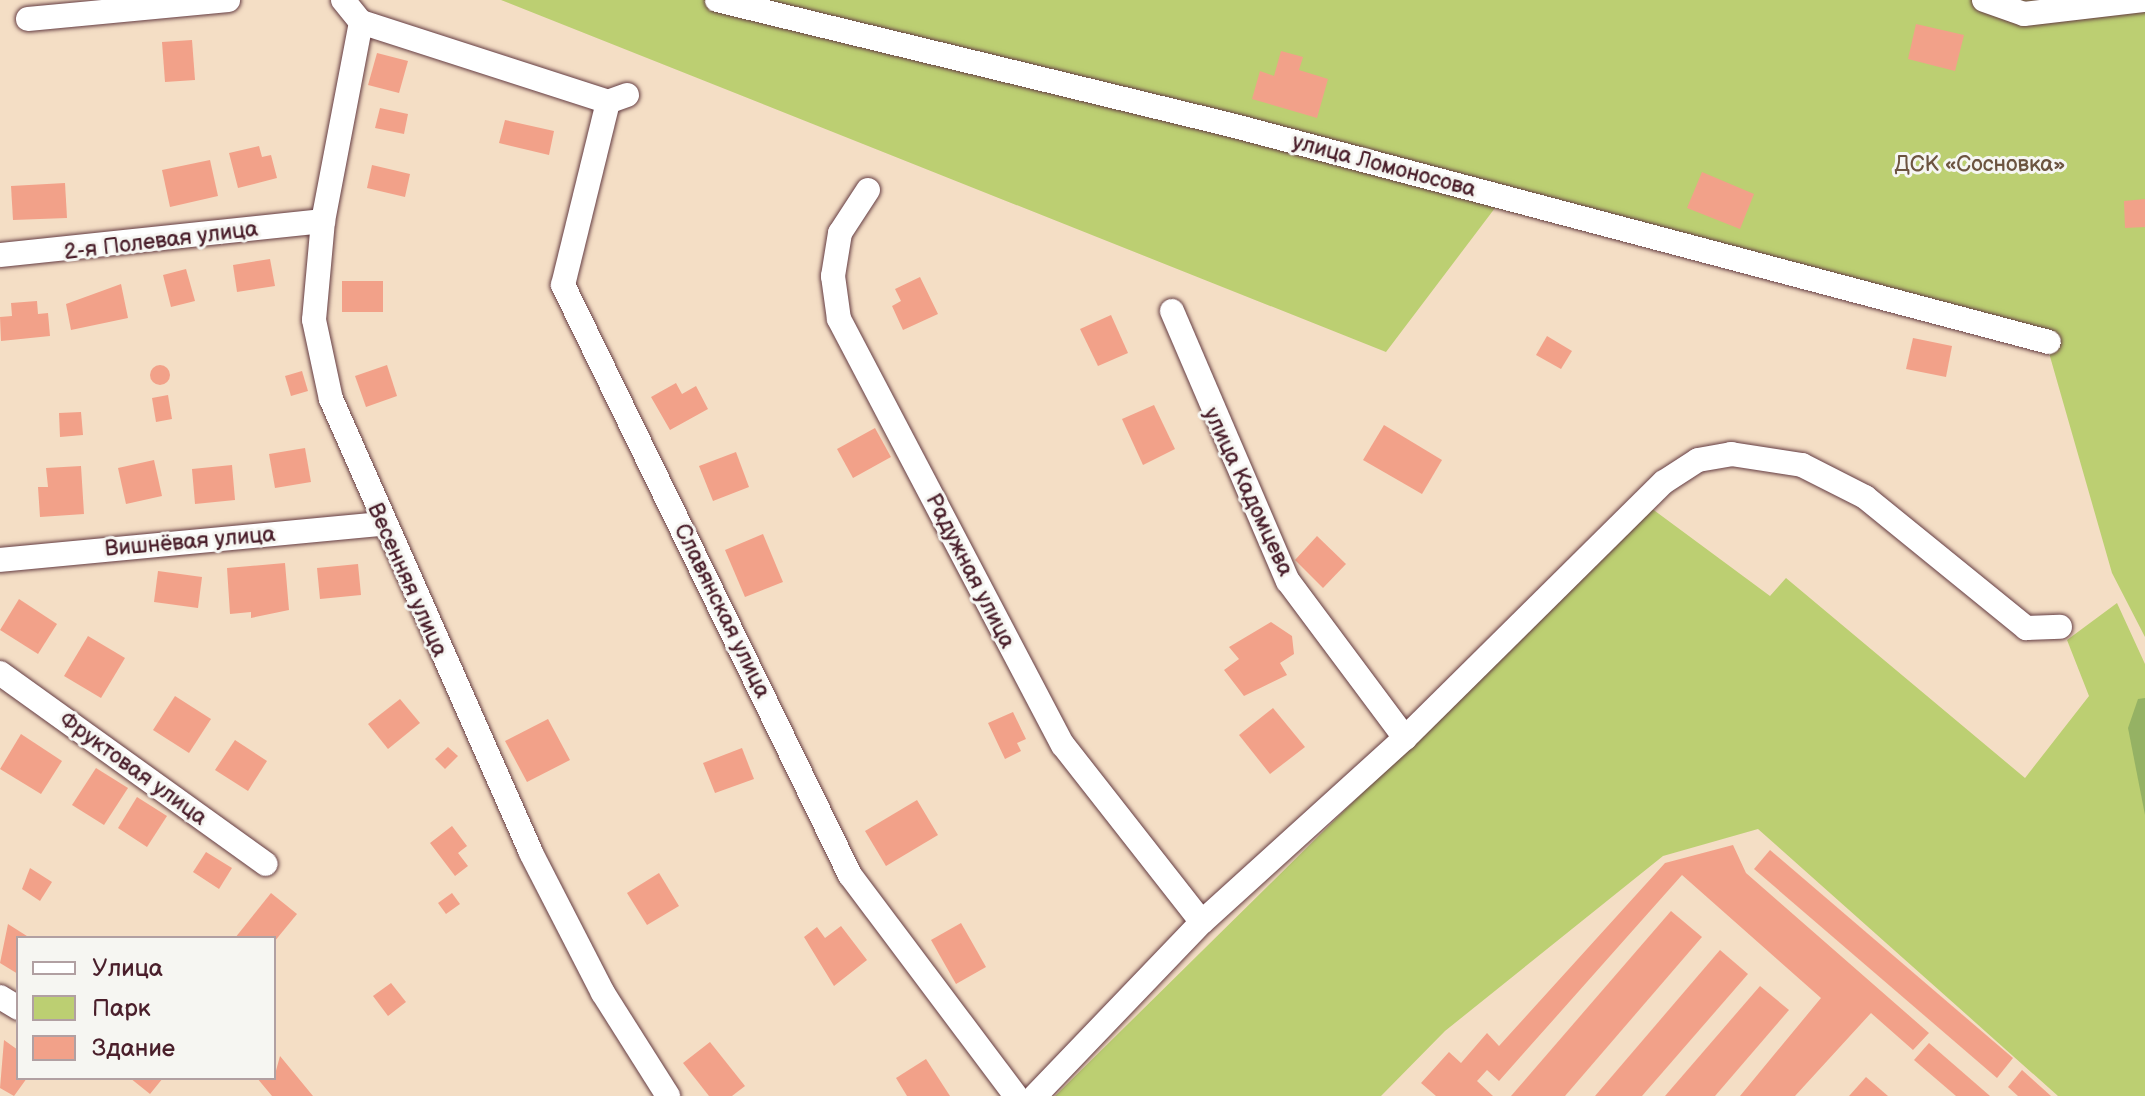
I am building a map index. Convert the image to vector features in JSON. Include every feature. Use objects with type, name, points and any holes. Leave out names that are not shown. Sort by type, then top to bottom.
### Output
[{"type":"street","points":[[28,19],[228,0]]},
{"type":"street","points":[[343,0],[361,22]]},
{"type":"street","name":"улица Ломоносова","points":[[717,0],[1217,122],[2049,342]]},
{"type":"street","points":[[1984,0],[2023,7],[2143,0]]},
{"type":"street","name":"Славянская улица","points":[[361,22],[618,98],[563,285],[850,875],[896,945],[1016,1096]]},
{"type":"street","name":"Весенняя улица","points":[[361,22],[323,221],[314,320],[331,399],[380,524],[531,853],[603,993],[668,1096]]},
{"type":"street","name":"Радужная улица","points":[[868,190],[840,233],[833,276],[839,319],[1063,745],[1202,922]]},
{"type":"street","name":"2-я Полевая улица","points":[[0,255],[21,259],[323,221]]},
{"type":"street","name":"улица Кадомцева","points":[[1172,311],[1288,581],[1405,738]]},
{"type":"street","points":[[1035,1096],[1202,922],[1405,738],[1664,482],[1698,460],[1731,454],[1802,465],[1865,497],[2026,628],[2060,627]]},
{"type":"street","name":"Вишнёвая улица","points":[[0,560],[380,524]]},
{"type":"street","name":"Фруктовая улица","points":[[0,673],[266,864]]},
{"type":"green space","name":"ДСК «Сосновка»","points":[[501,0],[2145,0],[2145,637],[2112,573],[2049,353],[1495,208],[1386,352]]},
{"type":"green space","points":[[1651,508],[1770,596],[1786,578],[2025,778],[2089,696],[2067,640],[2117,603],[2145,664],[2145,1096],[2058,1096],[1758,829],[1663,856],[1445,1031],[1381,1096],[1055,1096]]},
{"type":"green space","points":[[2145,698],[2145,815],[2128,728],[2138,699]]},
{"type":"building","points":[[1916,24],[1964,35],[1955,71],[1908,59]]},
{"type":"building","points":[[192,40],[195,80],[165,82],[162,42]]},
{"type":"building","points":[[1281,51],[1303,57],[1299,70],[1328,79],[1317,118],[1252,99],[1260,71],[1274,76]]},
{"type":"building","points":[[377,53],[408,61],[399,93],[368,85]]},
{"type":"building","points":[[380,108],[408,114],[404,134],[375,128]]},
{"type":"building","points":[[505,120],[554,131],[549,155],[499,143]]},
{"type":"building","points":[[259,146],[262,157],[271,155],[277,178],[238,188],[229,153]]},
{"type":"building","points":[[210,160],[218,196],[170,207],[162,170]]},
{"type":"building","points":[[372,165],[410,174],[405,197],[367,188]]},
{"type":"building","points":[[1702,172],[1754,194],[1740,229],[1687,208]]},
{"type":"building","points":[[65,183],[67,218],[13,220],[11,186]]},
{"type":"building","points":[[2145,199],[2145,227],[2125,228],[2124,201]]},
{"type":"building","points":[[270,259],[275,286],[237,292],[233,265]]},
{"type":"building","points":[[186,269],[195,301],[171,307],[163,275]]},
{"type":"building","points":[[920,277],[938,314],[903,330],[892,306],[901,301],[895,289]]},
{"type":"building","points":[[342,281],[383,281],[383,312],[342,312]]},
{"type":"building","points":[[121,284],[128,318],[71,330],[66,304]]},
{"type":"building","points":[[37,301],[38,314],[48,313],[50,336],[1,341],[0,317],[12,316],[11,303]]},
{"type":"building","points":[[1111,315],[1128,353],[1098,366],[1080,329]]},
{"type":"building","points":[[1547,336],[1572,351],[1561,369],[1536,355]]},
{"type":"building","points":[[1913,338],[1952,346],[1946,377],[1906,369]]},
{"type":"building","points":[[160,365],[167,368],[170,375],[167,382],[160,385],[153,382],[150,375],[153,368]]},
{"type":"building","points":[[387,365],[397,396],[366,407],[355,376]]},
{"type":"building","points":[[302,371],[308,391],[291,396],[285,376]]},
{"type":"building","points":[[676,383],[682,394],[696,386],[708,409],[670,430],[651,397]]},
{"type":"building","points":[[168,395],[172,419],[156,422],[152,398]]},
{"type":"building","points":[[1154,405],[1175,449],[1143,465],[1122,419]]},
{"type":"building","points":[[81,412],[83,435],[60,437],[59,413]]},
{"type":"building","points":[[1384,425],[1442,460],[1422,494],[1363,460]]},
{"type":"building","points":[[875,428],[891,457],[853,478],[837,449]]},
{"type":"building","points":[[305,448],[311,482],[275,488],[269,454]]},
{"type":"building","points":[[736,452],[749,487],[713,501],[699,466]]},
{"type":"building","points":[[154,460],[162,496],[126,504],[118,468]]},
{"type":"building","points":[[232,465],[235,500],[195,504],[192,469]]},
{"type":"building","points":[[81,466],[84,514],[40,517],[38,487],[48,487],[46,468]]},
{"type":"building","points":[[763,534],[783,582],[745,597],[725,550]]},
{"type":"building","points":[[1317,536],[1346,564],[1323,588],[1295,560]]},
{"type":"building","points":[[285,563],[289,610],[251,618],[251,612],[230,614],[227,568]]},
{"type":"building","points":[[358,564],[361,595],[320,599],[317,568]]},
{"type":"building","points":[[158,571],[202,577],[198,608],[154,602]]},
{"type":"building","points":[[19,599],[57,624],[38,654],[0,630]]},
{"type":"building","points":[[1271,622],[1292,636],[1294,654],[1280,663],[1287,675],[1244,696],[1224,670],[1239,659],[1229,647]]},
{"type":"building","points":[[88,636],[125,658],[101,698],[64,676]]},
{"type":"building","points":[[175,696],[211,719],[189,753],[153,730]]},
{"type":"building","points":[[400,699],[420,723],[388,749],[368,724]]},
{"type":"building","points":[[1273,708],[1305,747],[1270,774],[1239,735]]},
{"type":"building","points":[[1013,712],[1026,739],[1017,743],[1021,751],[1005,759],[988,723]]},
{"type":"building","points":[[548,719],[570,760],[527,782],[505,741]]},
{"type":"building","points":[[21,734],[62,761],[41,794],[0,769]]},
{"type":"building","points":[[235,740],[267,761],[248,791],[215,770]]},
{"type":"building","points":[[448,747],[458,756],[445,769],[435,759]]},
{"type":"building","points":[[742,748],[754,779],[715,793],[703,763]]},
{"type":"building","points":[[96,768],[128,788],[104,825],[72,805]]},
{"type":"building","points":[[137,797],[167,816],[147,847],[118,828]]},
{"type":"building","points":[[917,800],[938,835],[886,866],[865,831]]},
{"type":"building","points":[[452,826],[467,846],[458,853],[468,866],[455,876],[430,843]]},
{"type":"building","points":[[1733,845],[1746,873],[1929,1033],[1913,1050],[1871,1013],[1795,1096],[1740,1096],[1821,998],[1682,875],[1499,1081],[1487,1070],[1477,1081],[1493,1096],[1436,1096],[1421,1083],[1449,1052],[1461,1063],[1487,1033],[1499,1046],[1665,863]]},
{"type":"building","points":[[1770,850],[2013,1058],[1997,1078],[1754,869]]},
{"type":"building","points":[[206,852],[232,868],[219,889],[193,872]]},
{"type":"building","points":[[30,868],[52,882],[40,901],[22,889]]},
{"type":"building","points":[[659,873],[679,906],[647,925],[627,893]]},
{"type":"building","points":[[271,893],[297,914],[276,940],[276,936],[237,936]]},
{"type":"building","points":[[452,893],[460,904],[446,914],[438,903]]},
{"type":"building","points":[[1671,911],[1702,937],[1565,1096],[1511,1096]]},
{"type":"building","points":[[961,923],[986,967],[956,984],[931,940]]},
{"type":"building","points":[[8,924],[27,936],[16,936],[16,973],[0,963]]},
{"type":"building","points":[[841,926],[867,960],[834,986],[804,937],[817,927],[825,938]]},
{"type":"building","points":[[1720,950],[1748,974],[1642,1096],[1595,1096]]},
{"type":"building","points":[[391,983],[406,1002],[388,1016],[373,996]]},
{"type":"building","points":[[1760,986],[1789,1010],[1715,1096],[1665,1096]]},
{"type":"building","points":[[4,1040],[16,1049],[16,1080],[26,1080],[14,1096],[0,1088]]},
{"type":"building","points":[[710,1042],[745,1086],[732,1096],[709,1096],[683,1063]]},
{"type":"building","points":[[1929,1043],[1990,1096],[1956,1096],[1914,1060]]},
{"type":"building","points":[[280,1056],[313,1096],[272,1096],[259,1080],[276,1080]]},
{"type":"building","points":[[926,1059],[950,1096],[907,1096],[896,1078]]},
{"type":"building","points":[[2022,1070],[2051,1096],[2018,1096],[2008,1087]]},
{"type":"building","points":[[1866,1077],[1888,1096],[1849,1096]]},
{"type":"building","points":[[132,1080],[161,1080],[150,1094]]}]
